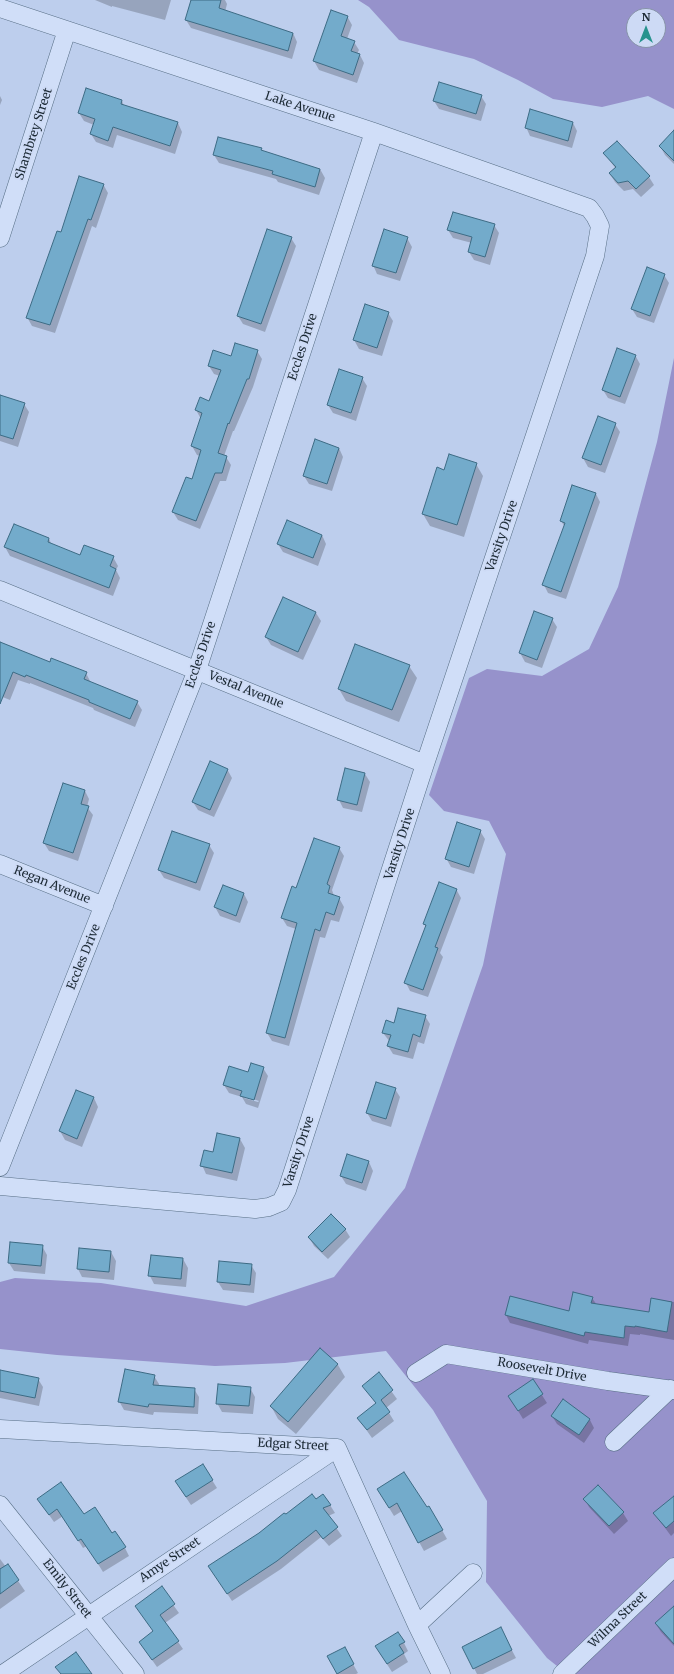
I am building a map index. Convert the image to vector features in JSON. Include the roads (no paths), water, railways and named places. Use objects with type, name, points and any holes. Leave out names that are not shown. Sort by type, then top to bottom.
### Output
[{"type":"street","name":"Lake Avenue","points":[[0,8],[374,132],[589,208],[596,216]]},
{"type":"street","name":"Shambrey Street","points":[[0,238],[67,30]]},
{"type":"street","name":"Eccles Drive","points":[[0,1167],[197,670],[374,132]]},
{"type":"street","name":"Varsity Drive","points":[[0,1186],[255,1209],[281,1202],[287,1190],[425,764],[595,256],[600,226],[596,216]]},
{"type":"street","name":"Vestal Avenue","points":[[0,590],[425,764]]},
{"type":"street","name":"Regan Avenue","points":[[0,864],[104,906]]},
{"type":"street","name":"Roosevelt Drive","points":[[416,1374],[446,1354],[672,1390]]},
{"type":"street","points":[[614,1442],[672,1390]]},
{"type":"street","name":"Edgar Street","points":[[0,1429],[337,1448],[438,1673]]},
{"type":"street","name":"Amye Street","points":[[3,1674],[88,1615],[337,1448]]},
{"type":"street","name":"Emily Street","points":[[0,1505],[134,1674]]},
{"type":"street","name":"Wilma Street","points":[[562,1674],[674,1567]]},
{"type":"street","points":[[417,1625],[473,1574]]}]
